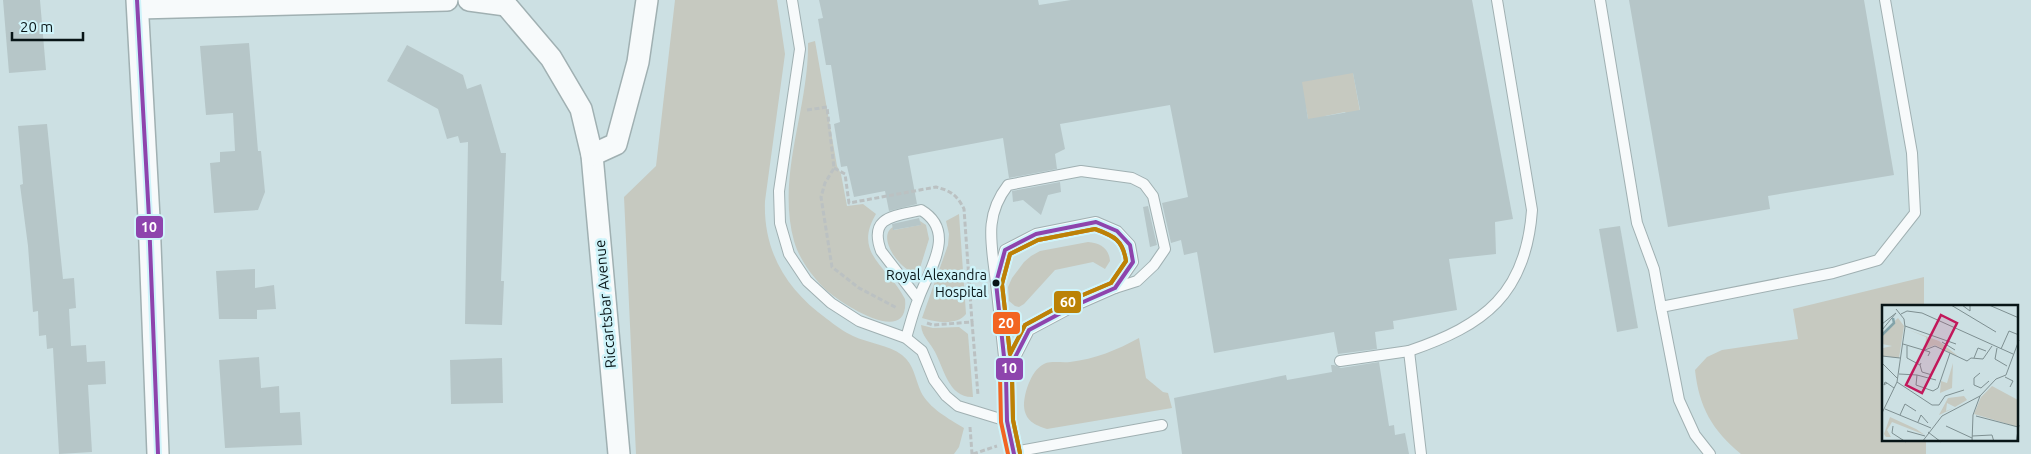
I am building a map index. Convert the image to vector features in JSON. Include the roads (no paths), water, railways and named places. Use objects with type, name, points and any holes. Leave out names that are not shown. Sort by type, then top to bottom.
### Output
[{"type":"street","points":[[158,454],[150,228],[137,4],[446,0]]},
{"type":"street","name":"Riccartsbar Avenue","points":[[469,0],[506,3],[551,58],[581,109],[592,154],[619,454]]},
{"type":"street","points":[[592,154],[616,144],[638,62],[647,0]]},
{"type":"lane","points":[[792,0],[800,49],[779,191],[780,224],[789,254],[807,281],[831,303],[859,321],[906,338],[922,351],[934,380],[946,396],[958,406],[1007,421]]},
{"type":"lane","points":[[1600,0],[1638,223],[1654,270],[1679,400],[1695,435],[1710,454]]},
{"type":"lane","points":[[1660,306],[1833,273],[1878,260],[1915,213],[1912,154],[1885,0]]},
{"type":"lane","points":[[1340,361],[1409,351],[1465,329],[1487,312],[1508,288],[1517,274],[1526,252],[1532,210],[1500,1]]},
{"type":"lane","points":[[1006,375],[1028,330],[1074,306],[1137,281],[1154,265],[1165,249],[1153,196],[1144,184],[1132,178],[1081,171],[1008,185],[998,199],[991,220],[1006,375],[1007,421],[1014,453],[1162,425]]},
{"type":"lane","points":[[906,338],[918,299],[928,281],[938,249],[939,237],[937,226],[930,216],[921,210],[887,217],[881,222],[877,231],[881,251],[918,299]]},
{"type":"lane","points":[[996,283],[1005,250],[1036,234],[1096,222],[1117,231],[1130,245],[1133,262],[1116,288]]},
{"type":"lane","points":[[1409,351],[1420,454]]},
{"type":"place","name":"Royal Alexandra Hospital","points":[[996,283]]}]
